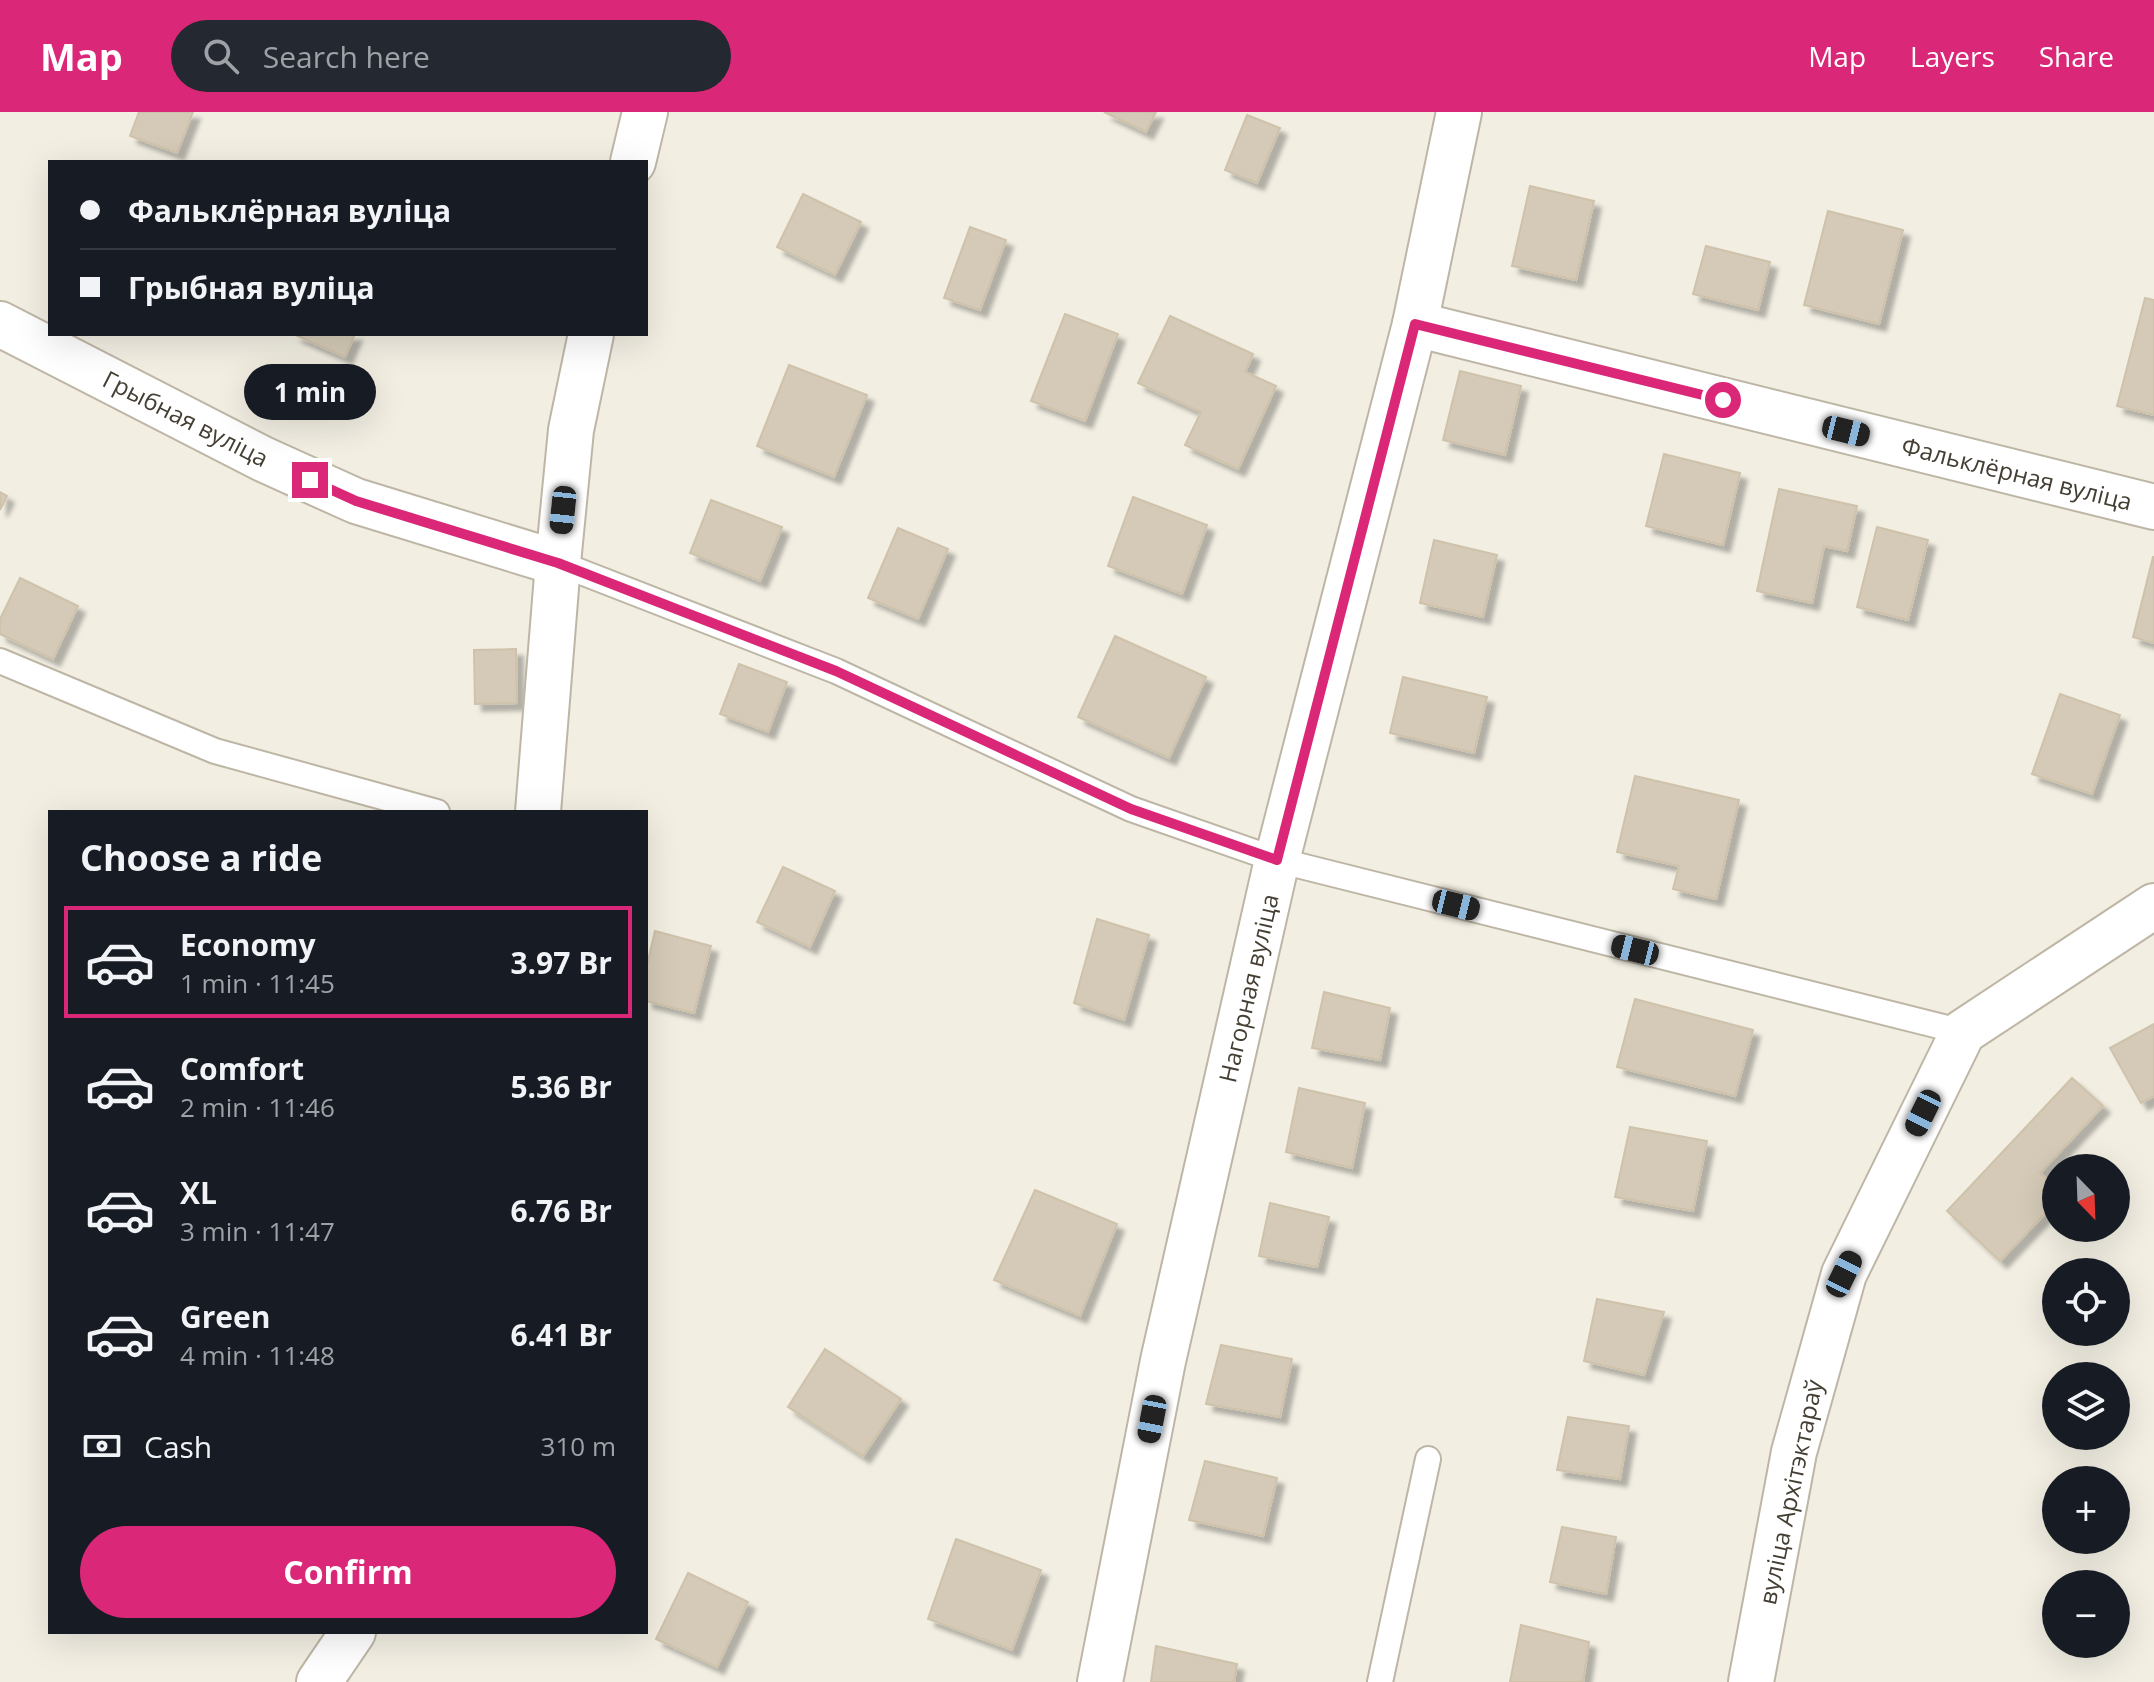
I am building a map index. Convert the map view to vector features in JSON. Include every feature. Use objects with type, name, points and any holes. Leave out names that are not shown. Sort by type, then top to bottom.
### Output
[{"type":"street","points":[[633,160],[645,112]]},
{"type":"street","name":"Нагорная вуліца","points":[[1100,1682],[1163,1361],[1277,860],[1415,324],[1459,112]]},
{"type":"street","name":"Грыбная вуліца","points":[[0,324],[263,459],[356,501],[558,563]]},
{"type":"street","name":"Фальклёрная вуліца","points":[[1415,324],[2154,507]]},
{"type":"street","points":[[538,810],[571,430],[591,336]]},
{"type":"street","points":[[1963,1032],[2154,906]]},
{"type":"street","name":"вуліца Архітэктараў","points":[[1751,1682],[1794,1452],[1844,1274],[1963,1032]]},
{"type":"street","points":[[319,1682],[352,1634]]},
{"type":"lane","points":[[558,563],[836,671],[1131,809],[1277,860],[1963,1032]]},
{"type":"lane","points":[[0,661],[215,751],[430,810]]},
{"type":"lane","points":[[1380,1682],[1428,1459]]},
{"type":"building","points":[[139,112],[193,112],[177,153],[130,136]]},
{"type":"building","points":[[1104,112],[1156,112],[1146,132]]},
{"type":"building","points":[[1247,115],[1280,128],[1257,183],[1225,170]]},
{"type":"building","points":[[1530,186],[1594,201],[1576,280],[1512,266]]},
{"type":"building","points":[[803,194],[861,222],[835,275],[777,247]]},
{"type":"building","points":[[1828,211],[1903,230],[1879,324],[1804,305]]},
{"type":"building","points":[[970,227],[1006,240],[980,310],[944,298]]},
{"type":"building","points":[[1706,246],[1770,262],[1758,310],[1693,294]]},
{"type":"building","points":[[2145,298],[2154,300],[2154,415],[2117,406]]},
{"type":"building","points":[[1065,314],[1118,334],[1085,421],[1031,401]]},
{"type":"building","points":[[1170,316],[1253,354],[1245,372],[1276,386],[1238,469],[1185,445],[1201,412],[1138,383]]},
{"type":"building","points":[[298,336],[354,336],[345,357]]},
{"type":"building","points":[[789,365],[867,395],[834,477],[757,446]]},
{"type":"building","points":[[1460,371],[1521,386],[1505,455],[1443,440]]},
{"type":"building","points":[[1664,454],[1740,473],[1723,545],[1646,526]]},
{"type":"building","points":[[1779,489],[1857,506],[1847,551],[1824,546],[1812,603],[1757,591]]},
{"type":"building","points":[[0,492],[7,496],[0,510]]},
{"type":"building","points":[[1133,497],[1207,525],[1182,594],[1108,566]]},
{"type":"building","points":[[711,500],[782,527],[760,581],[690,553]]},
{"type":"building","points":[[1877,527],[1928,540],[1908,620],[1857,607]]},
{"type":"building","points":[[898,528],[948,549],[918,619],[868,598]]},
{"type":"building","points":[[1434,540],[1497,555],[1483,617],[1420,603]]},
{"type":"building","points":[[2154,557],[2154,643],[2133,637]]},
{"type":"building","points":[[20,578],[78,606],[53,659],[0,634],[0,619]]},
{"type":"building","points":[[1115,636],[1206,677],[1169,758],[1078,717]]},
{"type":"building","points":[[516,649],[517,703],[475,704],[474,650]]},
{"type":"building","points":[[739,664],[787,682],[768,732],[720,714]]},
{"type":"building","points":[[1403,677],[1487,697],[1474,753],[1390,733]]},
{"type":"building","points":[[2060,694],[2120,715],[2092,794],[2032,774]]},
{"type":"building","points":[[1635,776],[1739,800],[1716,899],[1673,889],[1679,866],[1617,852]]},
{"type":"building","points":[[783,867],[835,891],[810,947],[757,922]]},
{"type":"building","points":[[1097,919],[1149,935],[1124,1020],[1074,1003]]},
{"type":"building","points":[[655,931],[711,946],[694,1013],[648,1002],[648,961]]},
{"type":"building","points":[[1324,992],[1390,1008],[1380,1060],[1312,1048]]},
{"type":"building","points":[[1635,999],[1753,1030],[1735,1096],[1617,1067]]},
{"type":"building","points":[[2154,1024],[2154,1096],[2141,1103],[2110,1048]]},
{"type":"building","points":[[2072,1078],[2103,1106],[2058,1154],[2042,1154],[2042,1217],[2000,1261],[1947,1211]]},
{"type":"building","points":[[1299,1088],[1365,1103],[1352,1168],[1286,1152]]},
{"type":"building","points":[[1630,1127],[1707,1141],[1693,1211],[1615,1197]]},
{"type":"building","points":[[1035,1190],[1117,1224],[1080,1316],[994,1280]]},
{"type":"building","points":[[1270,1203],[1329,1217],[1317,1267],[1259,1256]]},
{"type":"building","points":[[1597,1299],[1664,1312],[1644,1375],[1584,1361]]},
{"type":"building","points":[[1221,1345],[1292,1359],[1280,1417],[1206,1404]]},
{"type":"building","points":[[825,1349],[901,1399],[863,1456],[788,1407]]},
{"type":"building","points":[[1568,1417],[1629,1426],[1620,1479],[1557,1470]]},
{"type":"building","points":[[1205,1461],[1277,1478],[1263,1536],[1189,1520]]},
{"type":"building","points":[[1562,1527],[1616,1537],[1606,1594],[1550,1582]]},
{"type":"building","points":[[956,1539],[1041,1570],[1012,1650],[928,1619]]},
{"type":"building","points":[[688,1573],[748,1602],[717,1667],[656,1639]]},
{"type":"building","points":[[1521,1625],[1589,1642],[1583,1682],[1510,1682]]},
{"type":"building","points":[[1156,1646],[1237,1664],[1234,1682],[1151,1682]]},
{"type":"route","points":[[310,480],[356,501],[558,563],[836,671],[1131,809],[1277,860],[1415,324],[1723,400]]}]
